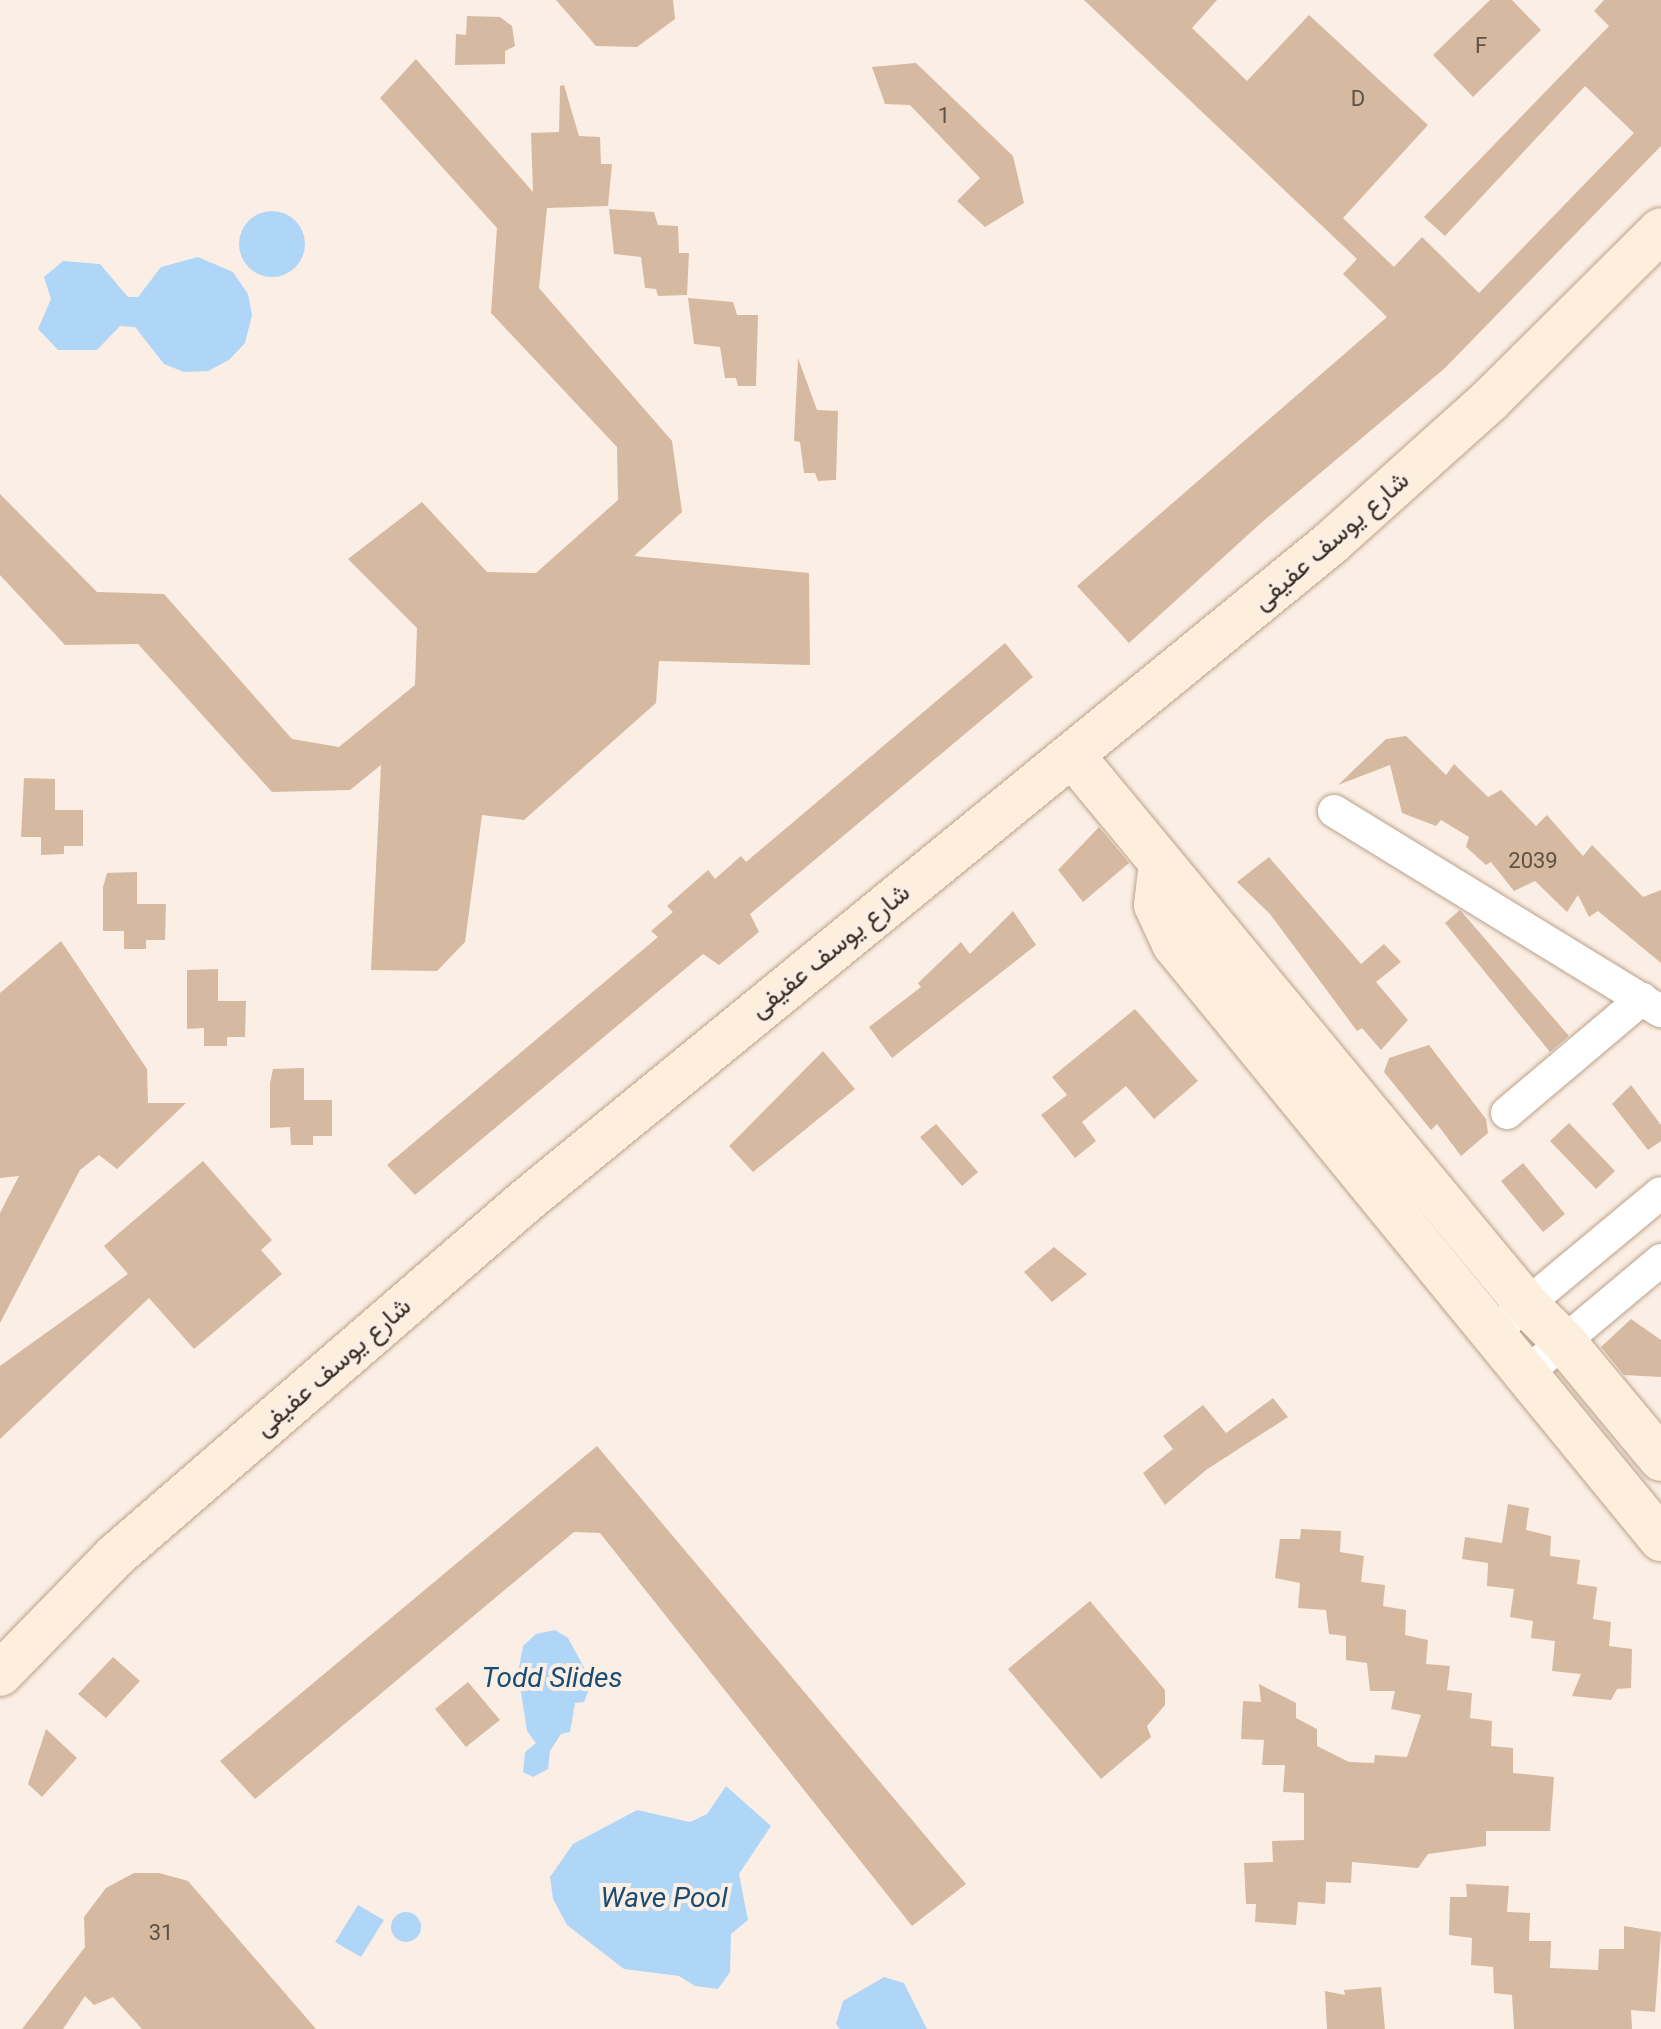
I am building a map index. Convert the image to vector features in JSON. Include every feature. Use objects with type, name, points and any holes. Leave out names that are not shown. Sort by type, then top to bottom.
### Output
[{"type":"street","name":"شارع يوسف عفيفى","points":[[0,1674],[115,1556],[504,1219],[1332,542],[1490,400],[1661,230]]},
{"type":"street","points":[[1072,755],[1527,1305],[1564,1342],[1661,1459]]},
{"type":"street","points":[[1334,811],[1652,1005],[1507,1113]]},
{"type":"street","points":[[1161,863],[1156,905],[1174,944],[1661,1539]]},
{"type":"street","points":[[1490,1333],[1661,1193]]},
{"type":"street","points":[[1524,1375],[1661,1260]]},
{"type":"water","points":[[265,211],[279,211],[291,216],[300,225],[305,244],[303,257],[296,268],[279,277],[265,277],[253,272],[244,263],[239,251],[239,237],[244,225],[253,216]]},
{"type":"water","points":[[198,257],[233,272],[248,294],[252,315],[245,343],[229,360],[208,371],[184,372],[164,364],[135,327],[120,326],[97,350],[58,350],[38,329],[51,299],[44,277],[63,261],[100,264],[128,297],[138,297],[161,267]]},
{"type":"water","name":"Todd Slides","points":[[555,1630],[568,1638],[592,1682],[584,1702],[575,1703],[570,1732],[561,1734],[550,1751],[548,1769],[533,1777],[523,1772],[525,1752],[536,1743],[527,1731],[518,1673],[523,1646],[536,1634]]},
{"type":"water","name":"Wave Pool","points":[[726,1786],[771,1826],[739,1874],[748,1920],[731,1934],[730,1972],[718,1989],[695,1986],[679,1976],[624,1969],[567,1925],[553,1899],[550,1877],[573,1844],[637,1810],[690,1822],[707,1814]]},
{"type":"water","points":[[358,1905],[384,1920],[361,1957],[335,1942]]},
{"type":"water","points":[[406,1912],[417,1916],[421,1927],[417,1938],[406,1942],[395,1938],[391,1927],[395,1916]]},
{"type":"water","points":[[884,1977],[904,1983],[927,2029],[840,2029],[836,2024],[843,2001]]},
{"type":"building","points":[[556,0],[673,0],[675,19],[637,47],[596,46]]},
{"type":"building","points":[[1084,0],[1217,0],[1192,28],[1247,81],[1309,15],[1428,125],[1343,218],[1394,267],[1422,237],[1479,293],[1634,133],[1585,86],[1445,236],[1424,217],[1609,26],[1594,11],[1604,0],[1661,0],[1661,146],[1445,368],[1261,523],[1129,643],[1077,586],[1387,317],[1343,274],[1357,259]]},
{"type":"building","points":[[1490,0],[1512,0],[1541,30],[1473,97],[1433,55]]},
{"type":"building","points":[[467,16],[500,17],[512,26],[515,46],[505,51],[505,64],[455,65],[456,34],[466,35]]},
{"type":"building","points":[[416,59],[533,192],[531,133],[559,132],[560,86],[564,85],[579,136],[600,137],[601,164],[612,164],[608,206],[547,208],[539,288],[672,441],[682,512],[634,556],[809,573],[810,665],[659,661],[656,703],[524,820],[482,815],[465,942],[437,971],[371,970],[381,765],[350,790],[272,792],[138,644],[65,645],[0,575],[0,494],[97,592],[164,594],[292,739],[339,747],[415,685],[417,628],[348,559],[422,502],[487,572],[536,573],[618,500],[617,447],[491,313],[497,228],[380,98]]},
{"type":"building","points":[[916,63],[1013,156],[1024,203],[985,227],[957,201],[980,178],[910,105],[885,104],[872,67]]},
{"type":"building","points":[[609,209],[654,212],[658,225],[678,226],[679,253],[689,253],[687,295],[658,296],[656,289],[645,288],[641,257],[614,254]]},
{"type":"building","points":[[688,298],[733,302],[737,315],[758,315],[756,386],[738,386],[736,378],[725,378],[720,347],[694,344]]},
{"type":"building","points":[[798,358],[817,410],[838,411],[836,480],[818,481],[815,473],[804,473],[800,442],[794,441]]},
{"type":"building","points":[[1005,643],[1033,677],[750,914],[759,932],[719,965],[703,954],[415,1195],[387,1165],[658,937],[651,931],[673,912],[667,906],[708,870],[715,879],[741,856],[746,862]]},
{"type":"building","points":[[1406,736],[1446,775],[1454,764],[1488,797],[1501,790],[1536,826],[1547,815],[1583,856],[1592,845],[1643,897],[1661,890],[1661,963],[1598,911],[1589,917],[1578,895],[1567,912],[1535,881],[1514,891],[1491,862],[1486,865],[1466,847],[1469,837],[1441,820],[1436,826],[1402,813],[1390,765],[1338,785],[1386,739]]},
{"type":"building","points":[[24,778],[55,779],[55,810],[83,810],[83,846],[64,846],[64,854],[41,855],[41,837],[21,837]]},
{"type":"building","points":[[1099,827],[1129,863],[1083,902],[1058,870]]},
{"type":"building","points":[[1269,857],[1361,964],[1384,944],[1401,962],[1376,982],[1408,1020],[1381,1050],[1362,1028],[1357,1031],[1270,914],[1237,882]]},
{"type":"building","points":[[137,872],[137,904],[166,904],[165,940],[146,940],[146,949],[124,949],[124,931],[103,931],[103,887],[107,873]]},
{"type":"building","points":[[1460,910],[1569,1036],[1550,1052],[1445,923]]},
{"type":"building","points":[[1013,911],[1036,945],[892,1058],[869,1027],[921,987],[918,983],[961,942],[970,954]]},
{"type":"building","points":[[61,941],[147,1069],[148,1103],[186,1103],[117,1169],[99,1155],[80,1170],[0,1323],[0,1213],[19,1176],[0,1178],[0,993]]},
{"type":"building","points":[[218,969],[218,1001],[246,1001],[245,1037],[227,1037],[227,1046],[204,1046],[204,1028],[187,1029],[187,970]]},
{"type":"building","points":[[1135,1009],[1198,1081],[1154,1119],[1126,1086],[1082,1122],[1096,1141],[1075,1158],[1041,1115],[1067,1095],[1052,1077]]},
{"type":"building","points":[[1429,1045],[1486,1119],[1488,1133],[1461,1156],[1437,1124],[1431,1130],[1384,1072],[1389,1058]]},
{"type":"building","points":[[823,1051],[855,1089],[753,1172],[729,1146]]},
{"type":"building","points":[[304,1068],[304,1100],[332,1100],[332,1136],[313,1136],[313,1145],[291,1145],[290,1127],[270,1128],[270,1083],[273,1069]]},
{"type":"building","points":[[1631,1085],[1661,1125],[1661,1141],[1648,1150],[1612,1104]]},
{"type":"building","points":[[1569,1123],[1615,1171],[1596,1189],[1550,1141]]},
{"type":"building","points":[[936,1124],[978,1172],[962,1186],[920,1137]]},
{"type":"building","points":[[203,1161],[272,1240],[261,1250],[282,1274],[194,1349],[149,1298],[0,1439],[0,1366],[128,1274],[104,1246]]},
{"type":"building","points":[[1523,1163],[1565,1214],[1543,1232],[1501,1181]]},
{"type":"building","points":[[1054,1247],[1087,1274],[1052,1302],[1024,1272]]},
{"type":"building","points":[[1631,1319],[1661,1340],[1661,1377],[1624,1375],[1601,1347]]},
{"type":"building","points":[[1273,1398],[1288,1417],[1206,1470],[1165,1505],[1143,1473],[1173,1449],[1163,1436],[1203,1405],[1226,1433]]},
{"type":"building","points":[[597,1446],[966,1884],[912,1926],[600,1533],[574,1532],[255,1799],[220,1761]]},
{"type":"building","points":[[1508,1504],[1529,1508],[1526,1530],[1551,1536],[1550,1556],[1580,1560],[1577,1584],[1597,1587],[1593,1619],[1611,1622],[1609,1646],[1632,1649],[1631,1688],[1617,1689],[1611,1700],[1572,1696],[1581,1674],[1552,1671],[1555,1641],[1531,1638],[1533,1621],[1510,1617],[1514,1589],[1487,1586],[1488,1563],[1462,1559],[1465,1537],[1502,1543]]},
{"type":"building","points":[[1301,1529],[1341,1531],[1340,1552],[1364,1556],[1361,1582],[1385,1585],[1383,1606],[1406,1610],[1405,1635],[1428,1640],[1426,1664],[1450,1666],[1447,1690],[1472,1693],[1470,1718],[1492,1721],[1491,1746],[1513,1748],[1513,1773],[1554,1777],[1550,1831],[1486,1831],[1486,1846],[1428,1854],[1418,1868],[1352,1862],[1351,1883],[1326,1882],[1325,1904],[1298,1902],[1296,1925],[1255,1922],[1256,1904],[1246,1904],[1244,1863],[1273,1862],[1272,1841],[1304,1840],[1304,1793],[1283,1792],[1285,1765],[1262,1765],[1264,1740],[1241,1739],[1243,1701],[1261,1702],[1259,1684],[1296,1703],[1296,1718],[1317,1729],[1317,1746],[1349,1762],[1374,1763],[1375,1755],[1407,1757],[1421,1715],[1391,1709],[1395,1691],[1370,1691],[1367,1663],[1346,1660],[1346,1636],[1329,1634],[1326,1610],[1298,1608],[1300,1583],[1275,1578],[1280,1539],[1300,1539]]},
{"type":"building","points":[[1090,1601],[1165,1690],[1165,1705],[1147,1726],[1151,1737],[1101,1779],[1008,1669]]},
{"type":"building","points":[[113,1657],[140,1681],[106,1718],[78,1694]]},
{"type":"building","points":[[468,1682],[500,1720],[466,1747],[435,1709]]},
{"type":"building","points":[[46,1729],[77,1758],[42,1797],[28,1784]]},
{"type":"building","points":[[134,1873],[159,1873],[188,1881],[316,2029],[142,2029],[113,1997],[94,2005],[85,1996],[63,2029],[22,2029],[85,1947],[84,1917],[106,1888]]},
{"type":"building","points":[[1466,1884],[1509,1886],[1507,1912],[1530,1913],[1529,1941],[1551,1941],[1550,1968],[1598,1970],[1599,1949],[1624,1949],[1624,1926],[1661,1932],[1655,2012],[1631,2010],[1632,2029],[1514,2029],[1512,1995],[1494,1993],[1493,1967],[1471,1965],[1472,1938],[1449,1935],[1450,1897],[1467,1897]]},
{"type":"building","points":[[1381,1987],[1385,2029],[1327,2029],[1325,1991],[1345,1995],[1344,1990]]}]
